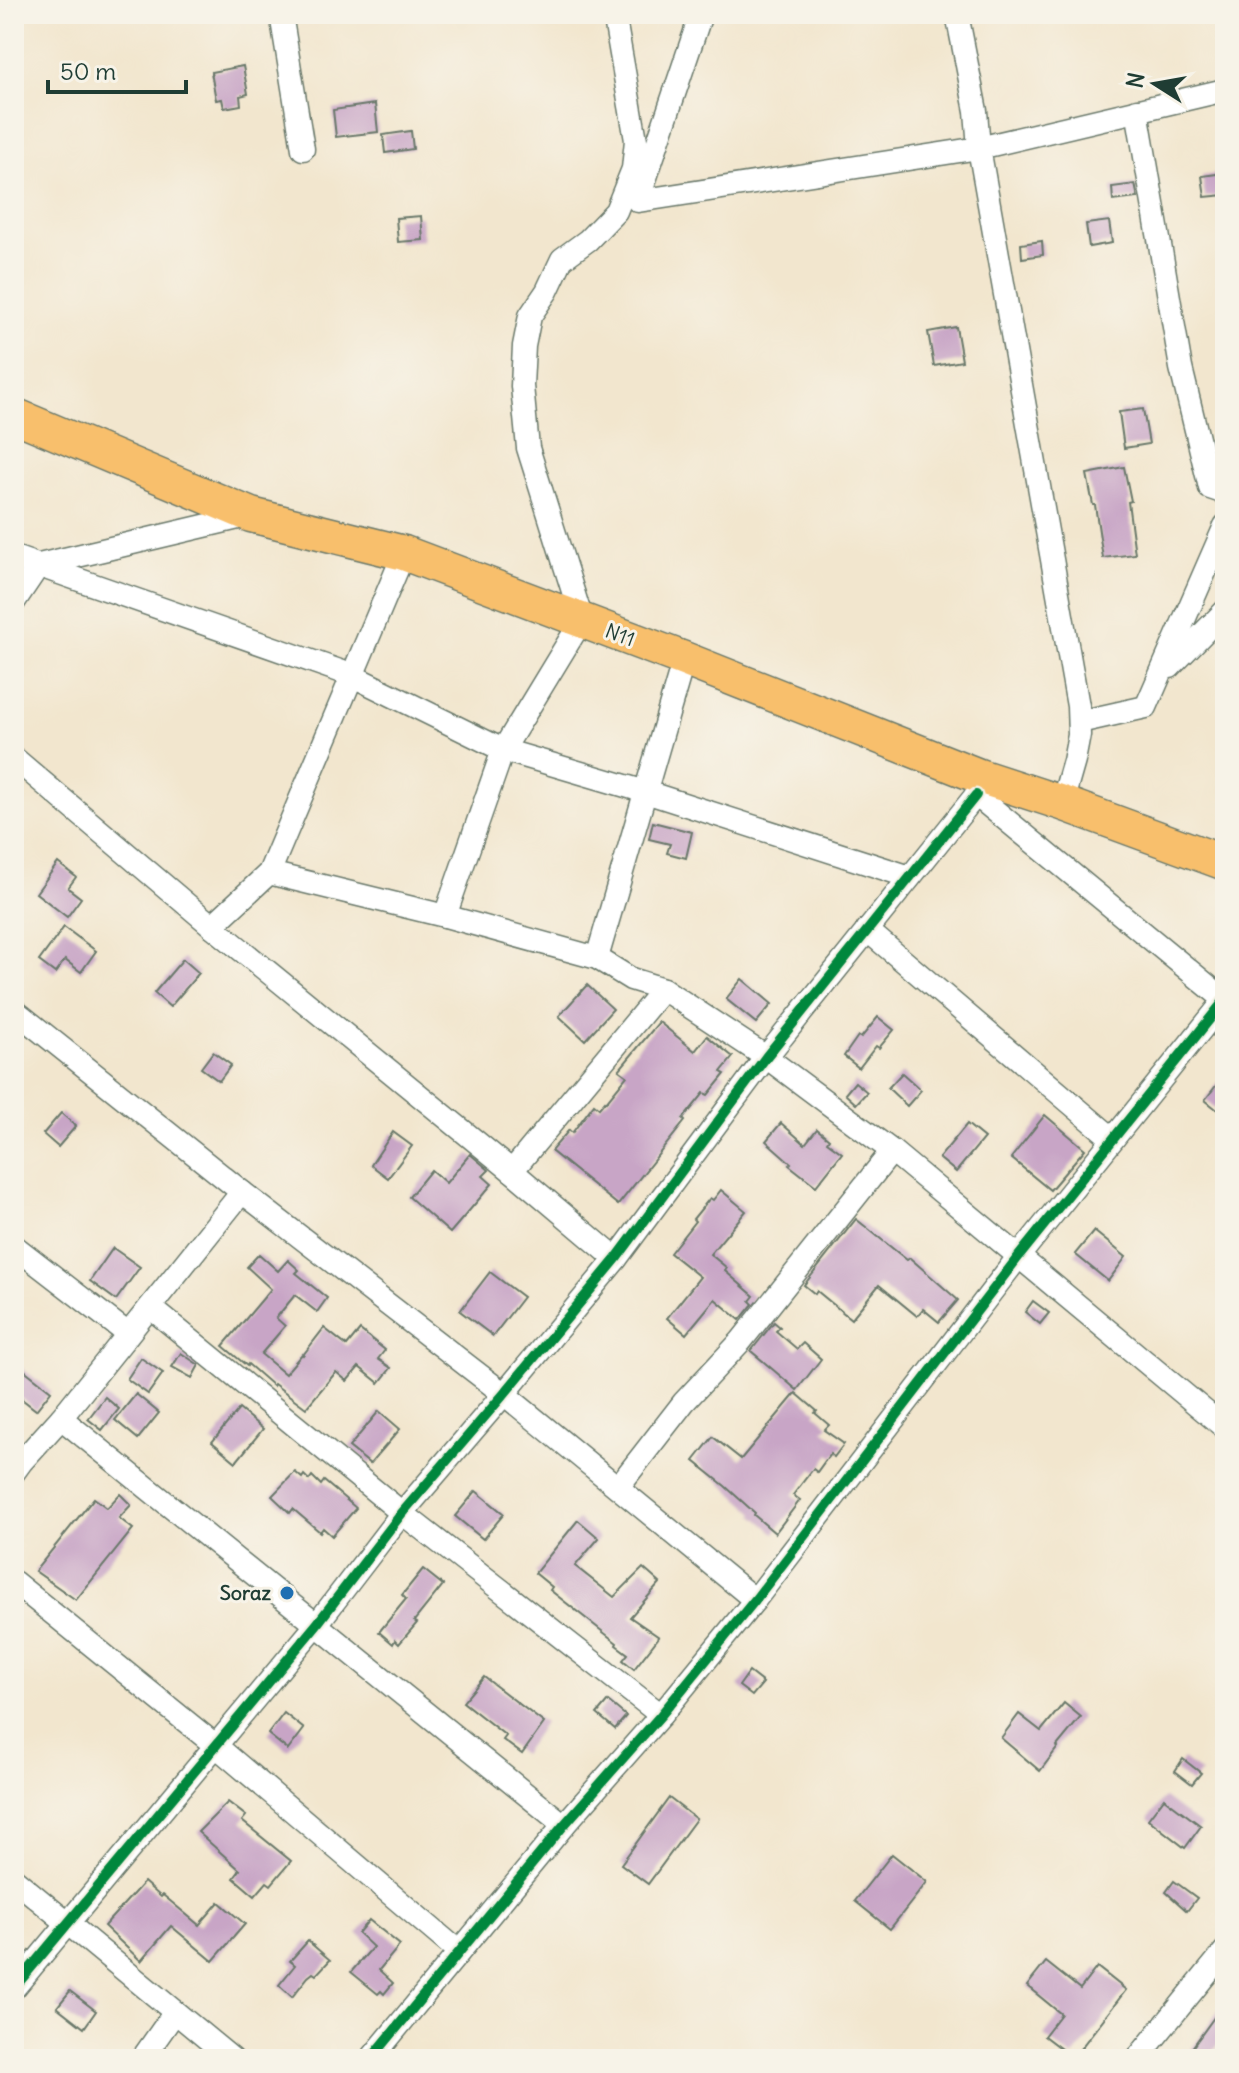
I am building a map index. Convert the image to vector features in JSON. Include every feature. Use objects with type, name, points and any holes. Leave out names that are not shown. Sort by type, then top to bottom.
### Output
[{"type":"main road","name":"N11","points":[[14,415],[251,515],[404,553],[684,659],[977,786],[1062,803],[1225,863]]},
{"type":"street","points":[[281,14],[303,149]]},
{"type":"street","points":[[614,14],[636,140],[633,169],[638,201]]},
{"type":"street","points":[[638,201],[701,14]]},
{"type":"street","points":[[957,14],[1078,706],[1079,735],[1062,803]]},
{"type":"street","points":[[638,201],[979,148],[1225,90]]},
{"type":"street","points":[[1137,110],[1181,368],[1210,488],[1225,493]]},
{"type":"street","points":[[445,916],[503,750],[582,620],[528,448],[522,386],[524,346],[530,316],[547,291],[562,259],[588,240],[616,211],[633,169]]},
{"type":"street","points":[[14,602],[39,565],[251,515]]},
{"type":"street","points":[[1079,722],[1146,707],[1225,526]]},
{"type":"street","points":[[212,926],[269,873],[404,553]]},
{"type":"street","points":[[14,557],[351,675],[503,750],[646,792],[910,877]]},
{"type":"street","points":[[1158,680],[1225,611]]},
{"type":"street","points":[[597,958],[684,659]]},
{"type":"street","points":[[14,758],[212,926],[616,1259]]},
{"type":"street","points":[[14,1988],[317,1624],[402,1513],[616,1259],[766,1057],[910,877],[977,786],[1225,1000],[1019,1256],[755,1600],[371,2059]]},
{"type":"street","points":[[269,873],[445,916],[597,958],[631,979],[663,989],[766,1057],[892,1151],[1225,1428]]},
{"type":"street","points":[[867,930],[1113,1139]]},
{"type":"street","points":[[512,1171],[663,989]]},
{"type":"street","points":[[14,1010],[242,1192],[504,1394],[755,1600]]},
{"type":"street","points":[[618,1487],[684,1402],[741,1341],[892,1151]]},
{"type":"street","points":[[17,1462],[61,1418],[242,1192]]},
{"type":"street","points":[[14,1246],[128,1334]]},
{"type":"street","points":[[150,1307],[402,1513],[661,1715]]},
{"type":"street","points":[[61,1418],[564,1825]]},
{"type":"street","points":[[14,1582],[215,1745],[459,1952]]},
{"type":"street","points":[[14,1879],[232,2059]]},
{"type":"street","points":[[1137,2059],[1225,1951]]},
{"type":"street","points":[[142,2059],[175,2012]]},
{"type":"building","points":[[243,66],[248,94],[240,96],[241,105],[224,108],[222,99],[216,100],[211,72]]},
{"type":"building","points":[[375,104],[378,132],[336,137],[333,110]]},
{"type":"building","points":[[411,131],[413,149],[385,153],[383,135]]},
{"type":"building","points":[[1224,173],[1225,195],[1205,197],[1202,176]]},
{"type":"building","points":[[1135,184],[1138,198],[1113,201],[1112,187]]},
{"type":"building","points":[[421,216],[423,240],[398,242],[396,218]]},
{"type":"building","points":[[1109,221],[1112,243],[1089,247],[1086,224]]},
{"type":"building","points":[[1042,241],[1043,255],[1022,258],[1021,244]]},
{"type":"building","points":[[956,327],[962,361],[934,366],[928,332]]},
{"type":"building","points":[[1143,409],[1149,444],[1124,448],[1119,412]]},
{"type":"building","points":[[1124,467],[1131,501],[1128,502],[1135,554],[1103,558],[1087,474]]},
{"type":"building","points":[[653,822],[692,832],[686,858],[667,853],[670,844],[649,839]]},
{"type":"building","points":[[58,863],[76,877],[68,888],[81,898],[67,917],[36,893]]},
{"type":"building","points":[[64,927],[96,951],[81,972],[65,960],[55,973],[39,961]]},
{"type":"building","points":[[183,959],[199,973],[170,1007],[154,993]]},
{"type":"building","points":[[742,979],[772,1004],[756,1023],[726,999]]},
{"type":"building","points":[[587,985],[613,1009],[585,1040],[559,1016]]},
{"type":"building","points":[[878,1017],[894,1030],[879,1048],[876,1046],[859,1068],[844,1056],[858,1036],[861,1038]]},
{"type":"building","points":[[659,1022],[695,1051],[707,1036],[733,1057],[721,1072],[725,1074],[708,1095],[704,1093],[618,1205],[551,1151],[569,1130],[572,1133],[594,1104],[599,1108],[606,1102],[627,1076],[619,1070]]},
{"type":"building","points":[[213,1052],[231,1065],[219,1081],[201,1068]]},
{"type":"building","points":[[902,1073],[921,1090],[907,1106],[888,1088]]},
{"type":"building","points":[[1225,1074],[1225,1116],[1205,1100]]},
{"type":"building","points":[[855,1082],[867,1092],[856,1104],[845,1094]]},
{"type":"building","points":[[61,1113],[76,1126],[58,1147],[43,1134]]},
{"type":"building","points":[[1045,1115],[1085,1149],[1050,1190],[1011,1158]]},
{"type":"building","points":[[781,1123],[805,1144],[817,1129],[829,1139],[827,1142],[842,1153],[816,1186],[789,1165],[791,1163],[766,1141]]},
{"type":"building","points":[[967,1124],[984,1138],[956,1172],[939,1158]]},
{"type":"building","points":[[393,1132],[412,1146],[388,1178],[371,1165]]},
{"type":"building","points":[[470,1154],[489,1170],[483,1176],[492,1184],[450,1233],[409,1197],[431,1170],[446,1183]]},
{"type":"building","points":[[721,1190],[746,1211],[710,1254],[754,1296],[750,1301],[753,1304],[740,1320],[715,1299],[686,1334],[667,1318],[700,1277],[670,1253],[710,1198],[713,1200]]},
{"type":"building","points":[[856,1219],[907,1260],[910,1258],[958,1300],[939,1322],[923,1309],[917,1316],[879,1285],[851,1319],[817,1291],[815,1294],[804,1285]]},
{"type":"building","points":[[1094,1231],[1126,1257],[1108,1281],[1075,1254]]},
{"type":"building","points":[[113,1248],[140,1267],[116,1300],[90,1281]]},
{"type":"building","points":[[259,1254],[278,1271],[288,1260],[299,1270],[296,1273],[327,1298],[317,1312],[295,1295],[276,1318],[285,1326],[261,1354],[285,1374],[324,1328],[347,1346],[360,1330],[385,1350],[378,1359],[391,1368],[379,1383],[359,1367],[347,1381],[336,1372],[306,1408],[223,1346],[271,1289],[247,1267]]},
{"type":"building","points":[[490,1272],[523,1297],[493,1336],[460,1311]]},
{"type":"building","points":[[1033,1301],[1049,1313],[1040,1324],[1025,1312]]},
{"type":"building","points":[[774,1322],[780,1327],[776,1331],[797,1349],[803,1343],[821,1359],[797,1390],[751,1351]]},
{"type":"building","points":[[181,1353],[199,1365],[192,1378],[172,1367]]},
{"type":"building","points":[[141,1358],[163,1373],[148,1394],[127,1379]]},
{"type":"building","points":[[14,1362],[51,1391],[36,1410],[14,1393]]},
{"type":"building","points":[[796,1393],[829,1425],[824,1430],[844,1444],[834,1457],[830,1454],[817,1472],[813,1469],[793,1495],[800,1500],[775,1533],[694,1461],[713,1437],[741,1459]]},
{"type":"building","points":[[136,1394],[159,1413],[138,1439],[115,1420]]},
{"type":"building","points":[[105,1397],[119,1409],[102,1430],[88,1419]]},
{"type":"building","points":[[239,1409],[263,1429],[236,1462],[212,1442]]},
{"type":"building","points":[[379,1411],[400,1429],[370,1464],[349,1447]]},
{"type":"building","points":[[295,1472],[309,1480],[312,1476],[321,1485],[324,1481],[356,1508],[332,1536],[323,1528],[320,1532],[293,1509],[290,1513],[272,1496]]},
{"type":"building","points":[[476,1491],[504,1514],[483,1539],[455,1516]]},
{"type":"building","points":[[120,1494],[131,1505],[119,1518],[133,1529],[76,1600],[35,1571],[94,1498],[107,1508]]},
{"type":"building","points":[[578,1520],[599,1538],[575,1566],[614,1597],[643,1568],[660,1583],[630,1617],[659,1637],[634,1669],[623,1660],[628,1654],[617,1643],[550,1590],[552,1587],[535,1573]]},
{"type":"building","points":[[423,1569],[443,1585],[414,1621],[417,1623],[399,1644],[395,1640],[393,1644],[379,1632],[406,1599],[402,1595]]},
{"type":"building","points":[[749,1672],[763,1683],[752,1696],[739,1686]]},
{"type":"building","points":[[484,1677],[544,1723],[522,1754],[503,1740],[506,1736],[463,1702]]},
{"type":"building","points":[[608,1701],[626,1716],[615,1729],[597,1714]]},
{"type":"building","points":[[1064,1703],[1081,1717],[1040,1771],[1001,1738],[1019,1714],[1041,1731]]},
{"type":"building","points":[[284,1713],[304,1729],[288,1750],[268,1734]]},
{"type":"building","points":[[1183,1759],[1201,1773],[1192,1784],[1175,1771]]},
{"type":"building","points":[[669,1798],[696,1819],[648,1884],[621,1864]]},
{"type":"building","points":[[1164,1798],[1201,1826],[1185,1848],[1148,1819]]},
{"type":"building","points":[[228,1802],[246,1816],[242,1821],[291,1861],[271,1885],[267,1882],[255,1896],[234,1878],[240,1870],[198,1832]]},
{"type":"building","points":[[892,1854],[927,1882],[890,1929],[855,1901]]},
{"type":"building","points":[[1174,1881],[1197,1898],[1187,1911],[1166,1892]]},
{"type":"building","points":[[144,1882],[199,1925],[219,1902],[245,1924],[213,1961],[171,1926],[141,1961],[104,1926]]},
{"type":"building","points":[[369,1920],[400,1945],[379,1970],[393,1983],[384,1994],[381,1991],[378,1994],[351,1972],[373,1947],[358,1933]]},
{"type":"building","points":[[308,1941],[330,1960],[316,1975],[313,1973],[308,1977],[292,1997],[279,1985],[295,1965],[290,1961]]},
{"type":"building","points":[[1046,1962],[1080,1989],[1097,1967],[1126,1990],[1073,2058],[1044,2036],[1061,2014],[1027,1986]]},
{"type":"building","points":[[70,1991],[96,2011],[84,2028],[57,2007]]},
{"type":"building","points":[[1225,2002],[1225,2034],[1207,2059],[1184,2059]]},
{"type":"cycle path","points":[[14,1988],[317,1624],[402,1513],[616,1259],[766,1057],[976,795]]},
{"type":"cycle path","points":[[371,2059],[755,1600],[1019,1256],[1225,1000]]},
{"type":"place","name":"Soraz","points":[[287,1593]]}]
